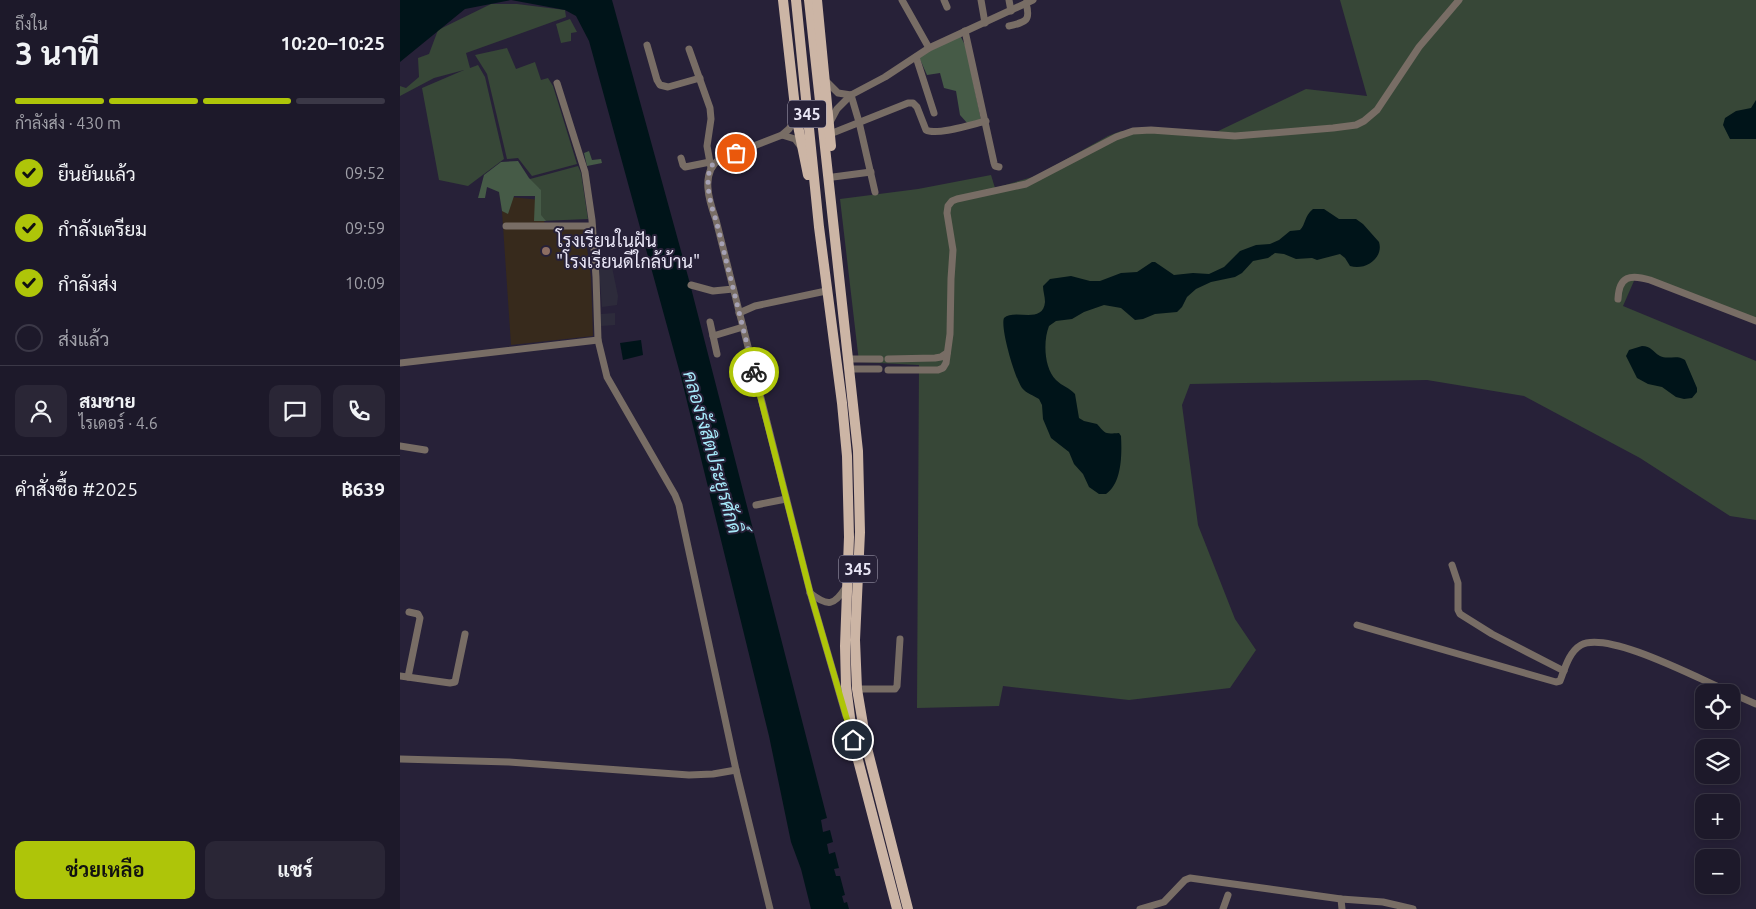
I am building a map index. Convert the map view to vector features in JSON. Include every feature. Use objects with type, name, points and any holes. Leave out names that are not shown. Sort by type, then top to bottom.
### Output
[{"type":"main road","points":[[783,0],[796,116],[819,227]]},
{"type":"main road","name":"345","points":[[796,0],[826,291],[842,404],[846,447],[849,528],[844,667],[853,740],[897,909]]},
{"type":"main road","name":"345","points":[[810,0],[832,225],[858,451],[860,494],[855,640],[857,689],[867,748],[908,909]]},
{"type":"main road","points":[[816,0],[830,128],[833,177],[832,225]]},
{"type":"street","points":[[902,0],[929,48]]},
{"type":"street","points":[[981,0],[985,22]]},
{"type":"street","points":[[1009,0],[1011,11]]},
{"type":"street","points":[[888,370],[938,370],[943,368],[946,363],[950,334],[953,260],[948,206],[952,201],[1026,184],[1116,137],[1133,131],[1150,130],[1235,136],[1356,125],[1377,110],[1419,47],[1459,0]]},
{"type":"street","points":[[830,128],[837,109],[851,95],[885,77],[929,48],[1030,2]]},
{"type":"street","points":[[1009,26],[1028,18],[1030,2]]},
{"type":"street","points":[[965,30],[994,163],[999,167]]},
{"type":"street","points":[[648,44],[660,85],[668,87],[700,78]]},
{"type":"street","points":[[689,49],[710,108],[711,119],[707,146],[710,165],[708,180],[710,202],[810,592],[853,740]]},
{"type":"street","points":[[916,57],[934,113]]},
{"type":"street","points":[[825,80],[838,93],[851,95]]},
{"type":"street","points":[[557,83],[584,172],[592,226],[598,340],[607,377],[679,504],[736,770],[770,909]]},
{"type":"street","points":[[851,95],[860,122],[875,192]]},
{"type":"street","points":[[830,128],[860,122],[908,103],[913,103],[917,107],[926,130],[929,132],[940,132],[986,121]]},
{"type":"street","points":[[681,158],[682,165],[685,168],[710,165],[720,159],[782,135],[789,129],[796,116]]},
{"type":"street","points":[[782,135],[795,139],[800,144],[804,155]]},
{"type":"street","points":[[833,177],[871,172]]},
{"type":"street","points":[[506,226],[592,226]]},
{"type":"street","points":[[1618,299],[1618,292],[1623,282],[1630,277],[1636,276],[1756,321]]},
{"type":"street","points":[[691,284],[713,290],[733,289]]},
{"type":"street","points":[[739,313],[755,306],[826,291]]},
{"type":"street","points":[[710,322],[717,354]]},
{"type":"street","points":[[713,336],[743,327]]},
{"type":"street","points":[[400,363],[598,340]]},
{"type":"street","points":[[888,359],[935,358],[947,352]]},
{"type":"street","points":[[849,364],[880,359]]},
{"type":"street","points":[[849,364],[879,369]]},
{"type":"street","points":[[400,446],[425,450]]},
{"type":"street","points":[[756,505],[786,499]]},
{"type":"street","points":[[1452,566],[1458,583],[1458,610],[1460,614],[1492,634],[1564,671]]},
{"type":"street","points":[[810,592],[825,603],[834,602],[839,598],[847,585]]},
{"type":"street","points":[[408,677],[420,618],[418,614],[409,612]]},
{"type":"street","points":[[1357,625],[1556,682],[1560,681],[1571,655],[1583,644],[1610,645],[1634,650],[1711,684]]},
{"type":"street","points":[[400,676],[450,683],[455,682],[465,634]]},
{"type":"street","points":[[857,689],[895,689],[897,686],[900,639]]},
{"type":"street","points":[[1740,697],[1756,704]]},
{"type":"street","points":[[400,759],[509,762],[681,774],[713,774],[736,770]]},
{"type":"street","points":[[1140,909],[1164,902],[1185,880],[1190,878],[1341,899],[1383,902],[1413,909]]},
{"type":"street","points":[[1223,909],[1228,895]]},
{"type":"street","points":[[1341,899],[1342,909]]},
{"type":"shaded area","name":"โรงเรียนในฝัน \"โรงเรียนดีใกล้บ้าน\"","points":[[501,196],[541,200],[545,226],[584,225],[591,277],[593,336],[511,345]]},
{"type":"shaded area","points":[[612,267],[618,296],[617,305],[602,307],[599,268]]},
{"type":"shaded area","points":[[615,313],[615,325],[601,326],[601,314]]},
{"type":"green space","points":[[1340,0],[1756,0],[1756,320],[1637,274],[1623,306],[1756,361],[1756,520],[1730,516],[1640,458],[1524,396],[1427,380],[1190,384],[1182,405],[1198,525],[1235,619],[1256,650],[1230,688],[1129,700],[1003,686],[999,706],[917,708],[919,365],[859,362],[840,199],[918,189],[991,175],[995,188],[1036,176],[1108,136],[1121,131],[1172,131],[1210,135],[1306,89],[1367,96]]},
{"type":"green space","points":[[491,4],[517,4],[565,10],[566,17],[466,53],[470,68],[478,65],[485,77],[504,159],[468,186],[439,180],[422,88],[464,70],[434,78],[400,96],[400,86],[406,88],[419,77],[418,58],[429,54],[438,30]]},
{"type":"green space","points":[[570,19],[577,32],[571,33],[571,41],[561,43],[556,24]]},
{"type":"green space","points":[[960,35],[966,47],[981,120],[968,124],[960,115],[956,91],[944,88],[940,73],[927,75],[919,57]]},
{"type":"green space","points":[[507,48],[516,69],[535,62],[541,80],[548,78],[553,86],[577,164],[532,176],[518,158],[507,159],[487,74],[475,55]]},
{"type":"green space","points":[[589,151],[592,160],[601,159],[602,163],[587,166],[584,153]]},
{"type":"green space","points":[[518,161],[529,178],[541,190],[541,215],[546,221],[534,221],[535,196],[514,196],[508,214],[502,211],[499,192],[487,187],[485,198],[478,198],[484,175],[501,162]]},
{"type":"green space","points":[[578,166],[581,173],[588,219],[541,221],[540,189],[530,185],[530,179]]},
{"type":"water","points":[[400,0],[511,0],[465,9],[400,62]]},
{"type":"water","name":"คลองรังสิตประยูรศักดิ์","points":[[511,0],[612,0],[689,280],[827,818],[821,820],[823,832],[830,830],[833,842],[827,844],[829,854],[835,852],[839,868],[834,869],[836,876],[840,876],[845,895],[842,896],[844,903],[847,902],[849,909],[811,909],[801,869],[791,842],[769,736],[681,377],[589,41],[576,16],[565,10]]},
{"type":"water","points":[[1756,100],[1756,139],[1730,139],[1723,125],[1725,118],[1736,111],[1751,108]]},
{"type":"water","points":[[1313,209],[1324,209],[1339,219],[1356,219],[1363,224],[1379,242],[1380,248],[1376,258],[1367,265],[1356,267],[1350,266],[1340,254],[1317,260],[1312,258],[1296,259],[1284,254],[1275,253],[1268,258],[1253,261],[1242,273],[1235,277],[1211,282],[1196,289],[1187,297],[1177,312],[1155,314],[1135,320],[1121,308],[1104,305],[1084,312],[1072,319],[1056,321],[1049,326],[1045,347],[1049,369],[1056,380],[1075,394],[1079,418],[1097,424],[1106,433],[1119,433],[1121,436],[1120,468],[1115,483],[1106,494],[1099,494],[1089,487],[1083,474],[1074,464],[1069,452],[1051,438],[1043,419],[1042,405],[1039,399],[1026,392],[1019,383],[1006,342],[1004,318],[1009,315],[1034,315],[1039,313],[1043,309],[1045,302],[1043,286],[1050,279],[1071,276],[1090,281],[1100,281],[1121,273],[1137,272],[1152,262],[1155,262],[1174,275],[1209,274],[1224,267],[1240,251],[1256,245],[1270,244],[1279,240],[1290,231],[1300,230],[1308,214]]},
{"type":"water","points":[[641,340],[643,355],[623,360],[620,343]]},
{"type":"water","points":[[1642,346],[1650,348],[1663,357],[1679,357],[1685,360],[1697,388],[1697,392],[1692,398],[1676,397],[1662,387],[1648,384],[1637,378],[1626,356],[1629,350]]},
{"type":"way so far","points":[[736,153],[714,163],[708,180],[710,202],[754,372]]},
{"type":"place","name":"โรงเรียนในฝัน \"โรงเรียนดีใกล้บ้าน\"","points":[[546,251]]},
{"type":"route","points":[[754,372],[810,592],[853,740]]}]
